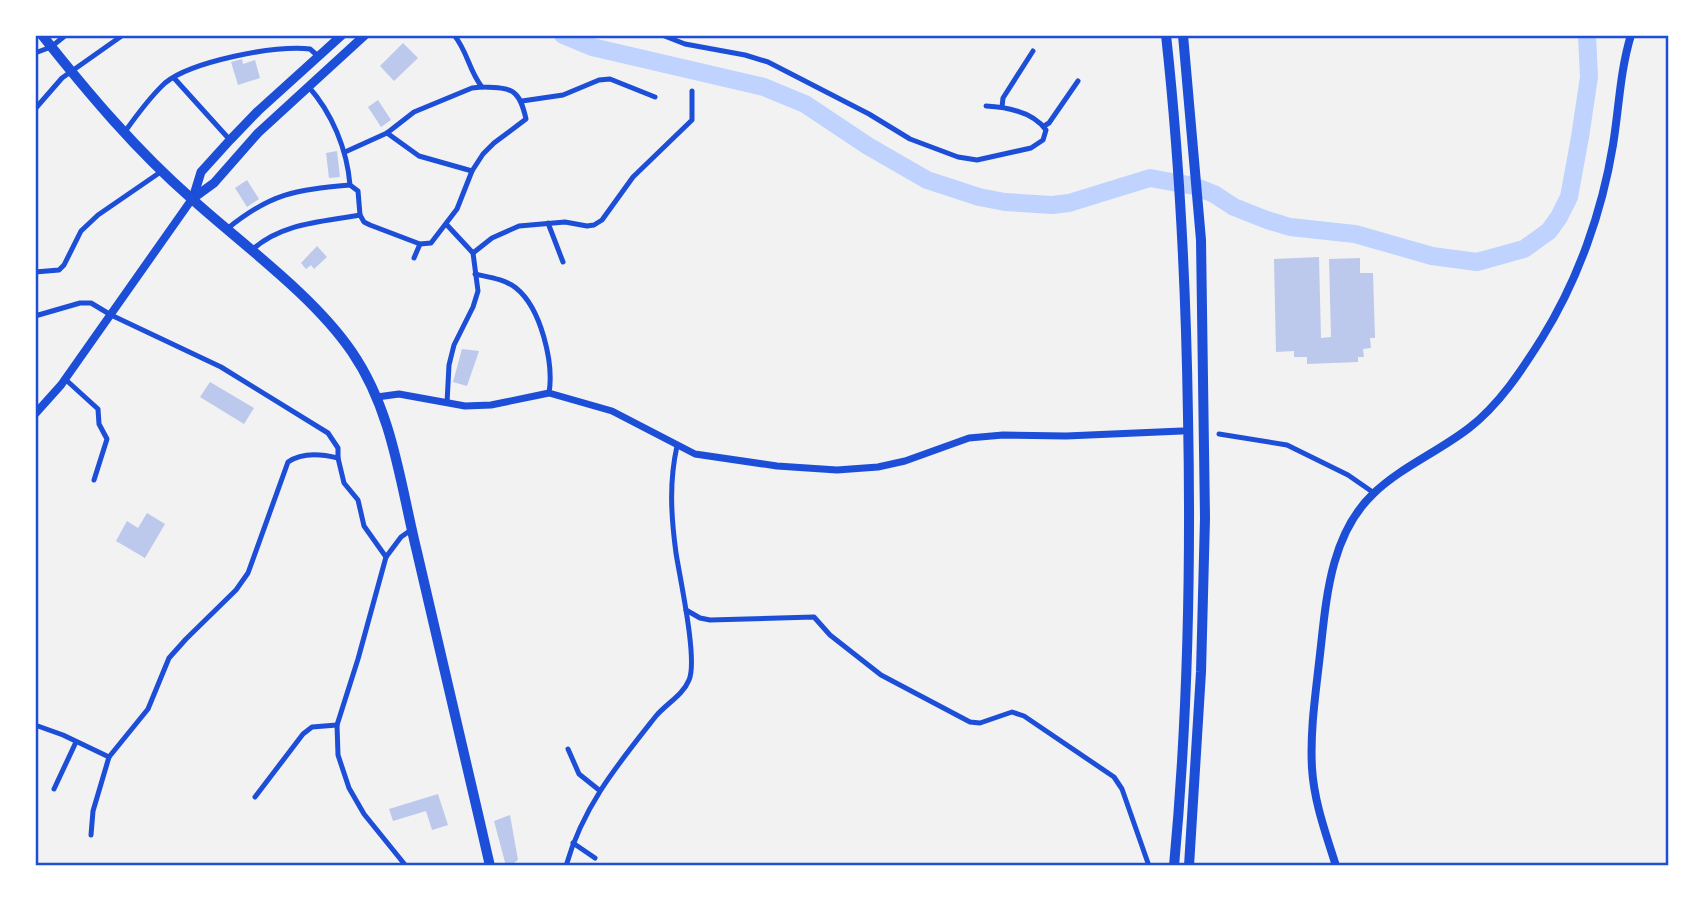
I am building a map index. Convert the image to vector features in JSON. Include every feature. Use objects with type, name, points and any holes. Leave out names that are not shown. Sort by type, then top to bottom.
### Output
[{"type":"highway","points":[[42,35],[124,133],[338,333],[365,374],[377,397],[396,453],[411,530],[490,866]]},
{"type":"highway","points":[[1166,35],[1184,246],[1190,518],[1186,670],[1174,866]]},
{"type":"highway","points":[[1183,35],[1201,240],[1205,518],[1202,672],[1189,866]]},
{"type":"main road","points":[[35,414],[65,379],[192,199],[201,172],[230,140],[342,35]]},
{"type":"main road","points":[[192,199],[214,183],[237,154],[365,35]]},
{"type":"main road","points":[[1336,866],[1318,809],[1312,769],[1313,715],[1332,572],[1354,517],[1374,493],[1485,415],[1499,400],[1542,338],[1574,278],[1597,212],[1613,147],[1624,63],[1631,35]]},
{"type":"street","points":[[35,53],[51,47],[66,35]]},
{"type":"street","points":[[35,109],[62,78],[123,35]]},
{"type":"street","points":[[454,35],[468,56],[470,68],[482,87]]},
{"type":"street","points":[[662,35],[685,44],[768,62],[869,114],[910,139],[958,157],[977,160],[1031,148],[1046,135],[1044,126],[1021,113],[1002,107],[986,107]]},
{"type":"street","points":[[124,133],[166,83],[187,70],[277,47],[310,49],[318,57]]},
{"type":"street","points":[[1002,107],[1003,98],[1033,51]]},
{"type":"street","points":[[174,78],[230,140]]},
{"type":"street","points":[[522,101],[563,95],[599,80],[610,79],[655,97]]},
{"type":"street","points":[[1044,126],[1049,123],[1078,81]]},
{"type":"street","points":[[308,86],[321,101],[345,152],[350,185],[358,191],[360,215],[364,222],[420,244],[430,243],[447,225],[465,196],[472,172],[494,143],[526,119],[522,101],[514,91],[505,88],[472,88],[414,112],[387,133],[345,152]]},
{"type":"street","points":[[473,253],[492,238],[519,226],[565,222],[587,226],[602,220],[633,177],[692,120],[692,91]]},
{"type":"street","points":[[387,133],[419,156],[472,172]]},
{"type":"street","points":[[35,272],[59,270],[64,265],[80,230],[162,171]]},
{"type":"street","points":[[227,229],[249,211],[281,195],[350,185]]},
{"type":"street","points":[[251,250],[263,239],[281,230],[360,215]]},
{"type":"street","points":[[548,223],[564,262]]},
{"type":"street","points":[[447,225],[473,253],[478,291],[454,345],[449,365],[447,403]]},
{"type":"street","points":[[414,258],[420,244]]},
{"type":"street","points":[[475,274],[516,288],[536,313],[547,349],[551,380],[549,393]]},
{"type":"street","points":[[35,316],[79,303],[92,303],[111,315],[220,367],[315,424],[334,440],[338,447],[344,483],[358,500],[364,526],[386,557]]},
{"type":"street","points":[[65,379],[98,409],[99,424],[107,439],[94,480]]},
{"type":"street","points":[[377,397],[399,394],[465,406],[491,405],[549,393],[612,411],[695,454],[778,466],[847,470],[905,461],[969,438],[1182,431]]},
{"type":"street","points":[[1219,434],[1287,445],[1348,475],[1374,493]]},
{"type":"street","points":[[566,866],[573,843],[599,790],[660,711],[682,691],[690,679],[691,660],[676,553],[671,493],[677,446]]},
{"type":"street","points":[[91,835],[93,811],[109,757],[148,709],[169,658],[236,590],[248,573],[288,462],[299,456],[338,458]]},
{"type":"street","points":[[406,866],[364,814],[349,788],[338,755],[337,725],[386,557],[401,537],[411,530]]},
{"type":"street","points":[[685,610],[710,620],[814,617],[830,635],[881,675],[970,722],[980,723],[1013,712],[1024,716],[1114,777],[1122,789],[1149,866]]},
{"type":"street","points":[[255,797],[303,734],[312,727],[337,725]]},
{"type":"street","points":[[35,726],[63,735],[109,757]]},
{"type":"street","points":[[54,789],[76,742]]},
{"type":"street","points":[[568,749],[579,774],[599,790]]},
{"type":"street","points":[[573,843],[595,858]]},
{"type":"building","points":[[403,43],[418,58],[394,81],[380,66]]},
{"type":"building","points":[[242,59],[243,64],[255,60],[260,78],[238,85],[231,62]]},
{"type":"building","points":[[378,100],[391,120],[381,127],[368,107]]},
{"type":"building","points":[[337,151],[340,177],[329,178],[326,153]]},
{"type":"building","points":[[247,180],[259,199],[247,207],[235,188]]},
{"type":"building","points":[[317,246],[327,257],[314,269],[311,265],[306,269],[301,263]]},
{"type":"building","points":[[1319,257],[1321,338],[1331,337],[1329,259],[1360,258],[1360,273],[1373,273],[1375,338],[1370,338],[1371,348],[1363,349],[1364,357],[1358,357],[1358,362],[1307,364],[1307,357],[1294,357],[1294,351],[1276,352],[1274,259]]},
{"type":"building","points":[[462,349],[479,351],[467,386],[453,382]]},
{"type":"building","points":[[210,382],[254,408],[244,424],[200,397]]},
{"type":"building","points":[[147,513],[165,524],[145,558],[116,541],[127,521],[138,528]]},
{"type":"building","points":[[438,794],[448,825],[432,830],[426,811],[393,821],[389,809]]},
{"type":"building","points":[[510,815],[518,860],[506,866],[494,821]]},
{"type":"waterway","points":[[563,35],[592,47],[764,87],[805,104],[868,146],[927,180],[979,197],[1005,202],[1052,205],[1069,203],[1150,178],[1194,186],[1214,194],[1234,207],[1290,227],[1355,234],[1432,256],[1477,262],[1524,249],[1549,231],[1569,197],[1589,77],[1587,35]]}]
